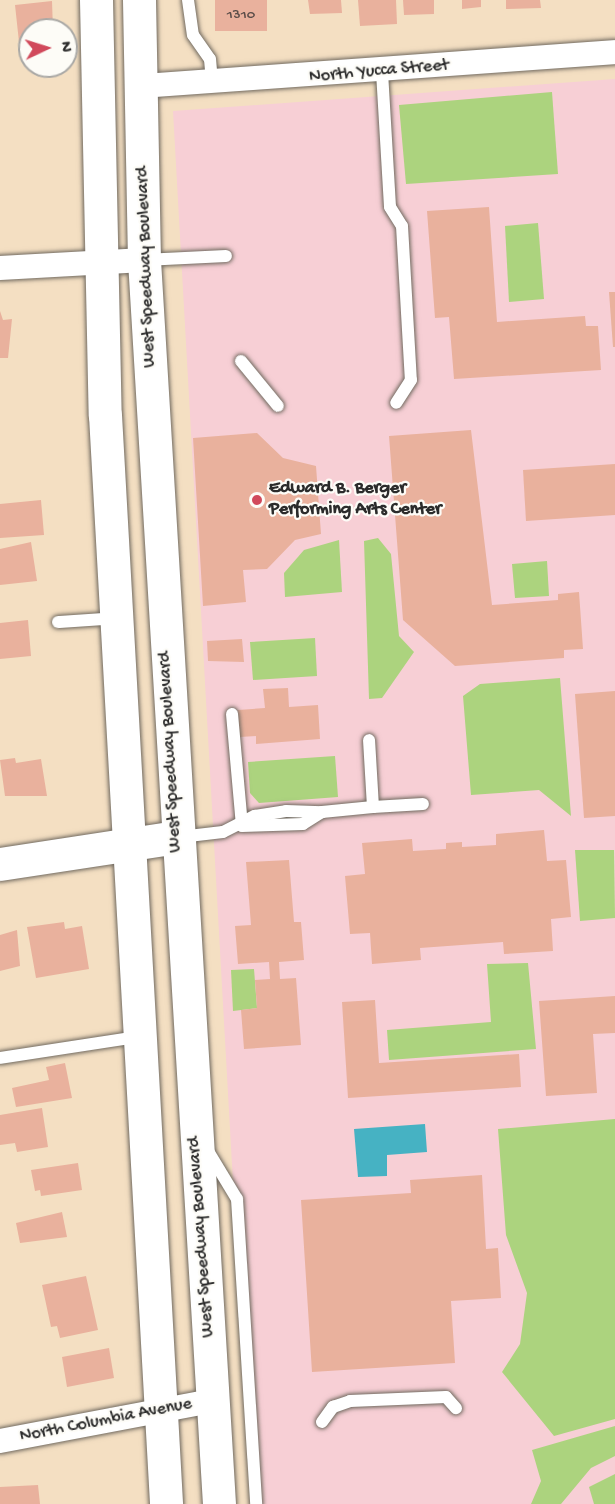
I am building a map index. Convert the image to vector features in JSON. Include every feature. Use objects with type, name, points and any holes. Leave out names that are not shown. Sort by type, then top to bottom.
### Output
[{"type":"main road","points":[[96,0],[100,262],[129,845],[142,1037],[158,1411],[166,1504]]},
{"type":"main road","name":"West Speedway Boulevard","points":[[139,0],[144,260],[176,837],[219,1504]]},
{"type":"main road","points":[[0,864],[176,837]]},
{"type":"street","name":"North Yucca Street","points":[[142,86],[382,72],[615,52]]},
{"type":"street","points":[[0,268],[144,260]]},
{"type":"street","name":"North Columbia Avenue","points":[[0,1441],[211,1401]]},
{"type":"lane","points":[[188,0],[193,34],[210,59],[212,82]]},
{"type":"lane","points":[[382,72],[390,207],[402,226],[411,380],[396,403]]},
{"type":"lane","points":[[144,260],[226,256]]},
{"type":"lane","points":[[241,361],[278,406]]},
{"type":"lane","points":[[58,622],[117,618]]},
{"type":"lane","points":[[232,714],[243,826]]},
{"type":"lane","points":[[369,740],[373,807]]},
{"type":"lane","points":[[176,837],[243,826],[303,824],[322,812],[423,804]]},
{"type":"lane","points":[[0,1058],[142,1037]]},
{"type":"lane","points":[[195,1130],[237,1199],[256,1504]]},
{"type":"lane","points":[[322,1422],[333,1407],[350,1401],[446,1397],[456,1408]]},
{"type":"shaded area","points":[[615,79],[615,1504],[251,1504],[173,111]]},
{"type":"green space","points":[[552,92],[558,174],[406,184],[399,105]]},
{"type":"green space","points":[[538,223],[544,299],[509,302],[505,226]]},
{"type":"green space","points":[[378,538],[391,554],[399,636],[414,652],[382,698],[369,699],[364,541]]},
{"type":"green space","points":[[339,540],[342,592],[285,597],[284,573],[304,550]]},
{"type":"green space","points":[[547,561],[549,596],[515,598],[512,564]]},
{"type":"green space","points":[[315,638],[317,676],[253,680],[250,642]]},
{"type":"green space","points":[[560,678],[571,816],[539,790],[471,795],[463,696],[480,684]]},
{"type":"green space","points":[[335,756],[338,797],[259,803],[250,793],[248,762]]},
{"type":"green space","points":[[575,850],[614,850],[615,918],[580,921]]},
{"type":"green space","points":[[528,963],[536,1049],[389,1060],[387,1030],[491,1022],[487,964]]},
{"type":"green space","points":[[254,969],[257,1008],[233,1011],[231,970]]},
{"type":"green space","points":[[615,1119],[615,1419],[554,1436],[502,1372],[520,1344],[527,1293],[506,1235],[498,1129]]},
{"type":"green space","points":[[615,1426],[615,1456],[591,1468],[561,1504],[531,1504],[541,1481],[532,1450]]},
{"type":"green space","points":[[615,1474],[615,1504],[594,1504],[589,1487]]},
{"type":"water","points":[[425,1124],[427,1152],[387,1155],[387,1176],[358,1177],[354,1129]]},
{"type":"building","points":[[215,0],[267,0],[267,31],[215,31]]},
{"type":"building","points":[[308,0],[341,0],[342,13],[310,14]]},
{"type":"building","points":[[358,0],[396,0],[397,24],[360,26]]},
{"type":"building","points":[[403,0],[434,0],[434,14],[404,15]]},
{"type":"building","points":[[462,0],[481,0],[481,7],[462,9]]},
{"type":"building","points":[[506,0],[540,0],[541,8],[506,9]]},
{"type":"building","points":[[52,1],[53,18],[18,18],[18,33],[15,5]]},
{"type":"building","points":[[489,207],[497,322],[585,316],[586,326],[598,326],[601,370],[454,379],[449,317],[435,318],[427,211]]},
{"type":"building","points":[[609,292],[615,292],[615,347],[613,347]]},
{"type":"building","points":[[0,311],[3,320],[12,319],[8,358],[0,358]]},
{"type":"building","points":[[471,430],[492,605],[558,600],[558,594],[579,592],[583,649],[564,650],[564,658],[455,666],[403,620],[389,436]]},
{"type":"building","name":"Edward B. Berger Performing Arts Center","points":[[257,433],[283,458],[316,466],[321,534],[295,540],[267,569],[243,570],[246,602],[203,606],[193,438]]},
{"type":"building","points":[[615,464],[615,515],[526,521],[523,470]]},
{"type":"building","points":[[41,500],[44,535],[0,538],[0,504]]},
{"type":"building","points":[[31,542],[37,581],[0,585],[0,549]]},
{"type":"building","points":[[28,620],[31,656],[0,659],[0,623]]},
{"type":"building","points":[[242,639],[244,662],[208,661],[207,641]]},
{"type":"building","points":[[288,688],[289,707],[318,705],[320,739],[256,744],[256,736],[240,737],[238,710],[265,708],[263,689]]},
{"type":"building","points":[[615,691],[615,816],[584,818],[575,694]]},
{"type":"building","points":[[15,758],[16,763],[41,759],[47,796],[5,796],[0,760]]},
{"type":"building","points":[[544,830],[547,861],[566,860],[571,917],[551,919],[553,951],[504,954],[503,942],[420,948],[421,960],[372,964],[370,933],[350,934],[345,876],[365,874],[362,843],[412,839],[413,851],[446,849],[446,843],[462,842],[462,847],[496,845],[496,834]]},
{"type":"building","points":[[289,860],[294,922],[301,922],[304,960],[279,962],[280,979],[296,978],[301,1045],[244,1049],[241,1010],[257,1008],[255,980],[270,979],[269,962],[238,964],[235,926],[251,925],[246,862]]},
{"type":"building","points":[[64,922],[65,929],[82,926],[89,969],[36,978],[27,927]]},
{"type":"building","points":[[17,930],[20,966],[0,971],[0,935]]},
{"type":"building","points":[[615,996],[615,1033],[593,1034],[597,1093],[546,1096],[539,1001]]},
{"type":"building","points":[[375,1000],[379,1063],[519,1054],[521,1087],[348,1098],[342,1002]]},
{"type":"building","points":[[65,1063],[72,1098],[16,1107],[12,1088],[49,1080],[46,1067]]},
{"type":"building","points":[[42,1108],[48,1147],[17,1152],[15,1143],[0,1145],[0,1115]]},
{"type":"building","points":[[78,1163],[82,1190],[41,1196],[40,1190],[35,1191],[31,1170]]},
{"type":"building","points":[[482,1175],[486,1249],[498,1248],[501,1298],[451,1301],[455,1363],[312,1372],[301,1200],[411,1193],[410,1180]]},
{"type":"building","points":[[62,1212],[67,1237],[20,1243],[16,1223]]},
{"type":"building","points":[[86,1276],[98,1330],[60,1338],[57,1326],[51,1327],[42,1285]]},
{"type":"building","points":[[109,1348],[114,1378],[67,1387],[62,1357]]},
{"type":"building","points":[[38,1485],[40,1504],[0,1504],[0,1487]]},
{"type":"place","name":"Edward B. Berger Performing Arts Center","points":[[257,500]]}]
